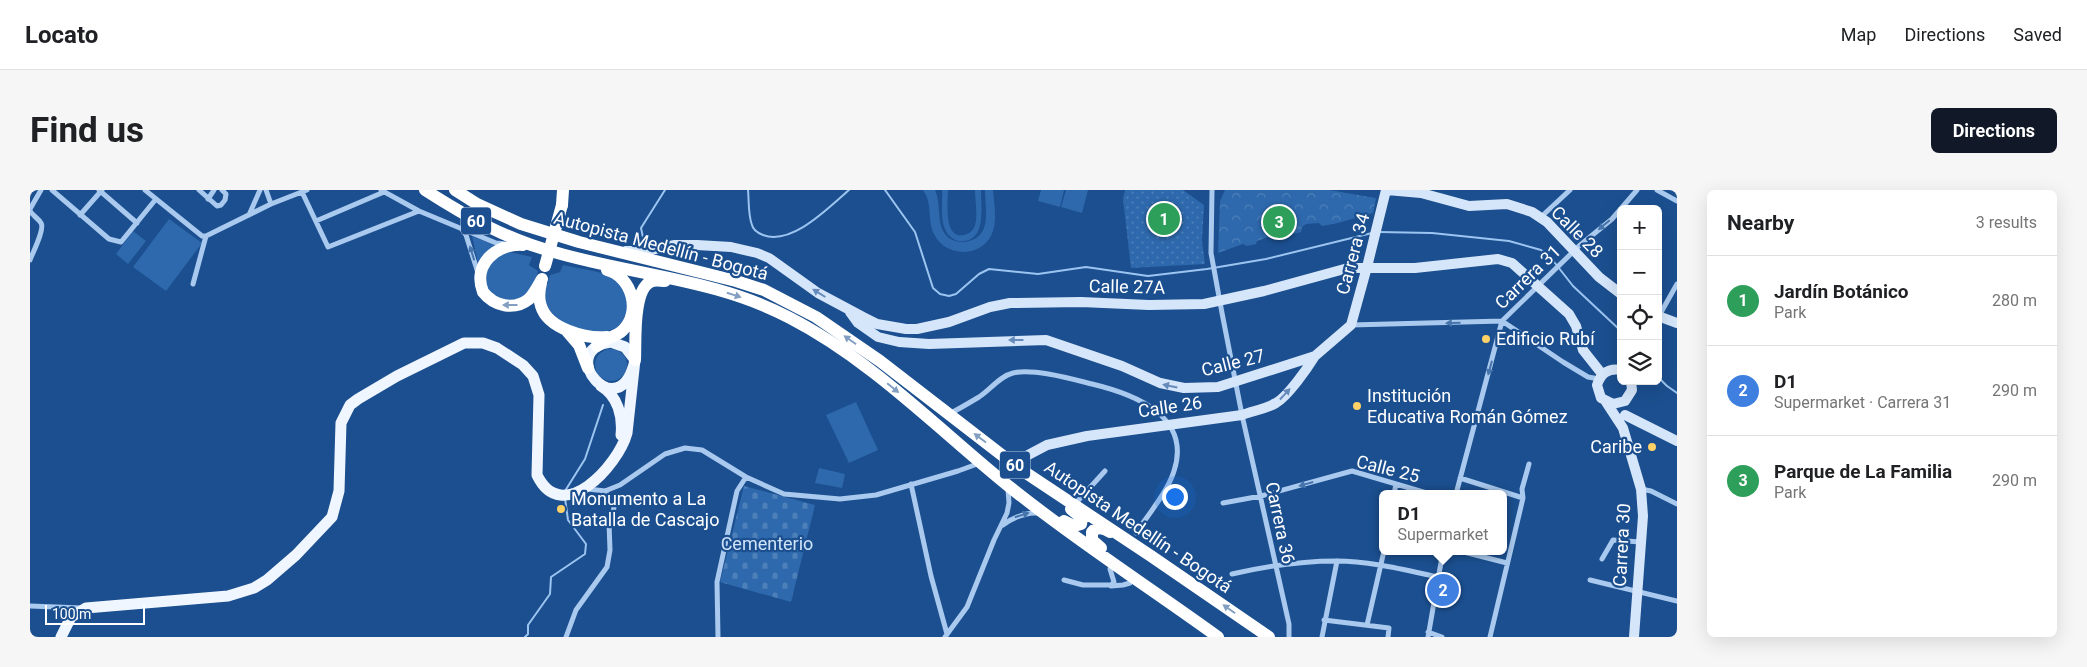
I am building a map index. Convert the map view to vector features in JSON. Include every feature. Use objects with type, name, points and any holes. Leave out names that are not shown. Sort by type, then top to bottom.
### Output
[{"type":"highway","name":"Autopista Medellín - Bogotá","points":[[425,190],[498,233],[531,245],[582,260],[687,282],[749,300],[784,315],[813,331],[874,373],[1043,513],[1218,637]]},
{"type":"highway","name":"Autopista Medellín - Bogotá","points":[[455,190],[477,204],[521,224],[549,234],[705,272],[764,290],[833,328],[880,361],[1016,466],[1269,637]]},
{"type":"highway","points":[[564,190],[562,205],[542,279],[539,298],[541,307],[545,315],[563,327],[584,336],[603,341],[617,335],[627,325],[631,315],[631,291],[628,283],[622,277],[582,260]]},
{"type":"highway","points":[[531,245],[514,244],[490,255],[483,266],[480,281],[483,292],[490,300],[511,306],[527,300],[542,279]]},
{"type":"highway","points":[[635,360],[638,307],[641,291],[654,281],[680,284],[687,282]]},
{"type":"highway","points":[[563,327],[579,345],[588,368]]},
{"type":"highway","points":[[1006,483],[1071,525],[1080,525],[1082,521],[1079,514],[1024,478],[1016,466]]},
{"type":"highway","points":[[1151,556],[1137,550],[1106,529],[1098,528],[1092,532],[1094,542],[1154,585],[1170,603]]},
{"type":"main road","points":[[61,637],[71,617],[86,608],[228,596],[254,588],[266,580],[296,556],[332,517],[339,491],[341,423],[350,405],[397,376],[450,348],[464,343],[483,343],[497,348],[523,365],[533,376],[539,395],[537,474],[541,484],[550,492],[565,496],[584,488],[605,470],[617,457],[627,433],[635,360],[625,347],[603,341],[590,356],[588,368],[593,380],[608,390],[618,406],[622,429],[617,457]]},
{"type":"main road","points":[[598,384],[613,388],[620,385],[631,374],[635,360]]},
{"type":"street","points":[[30,260],[42,229],[41,222],[32,216],[30,210],[41,190]]},
{"type":"street","points":[[52,190],[109,240],[121,242],[156,199]]},
{"type":"street","points":[[80,215],[101,190],[137,223]]},
{"type":"street","points":[[145,190],[202,236],[206,236],[271,204],[304,191],[328,247],[419,211]]},
{"type":"street","points":[[199,190],[217,206],[223,203],[226,194],[222,190]]},
{"type":"street","points":[[210,201],[214,190]]},
{"type":"street","points":[[249,215],[260,190]]},
{"type":"street","points":[[266,190],[271,204]]},
{"type":"street","name":"Carrera 36","points":[[1212,190],[1212,253],[1216,278],[1242,415],[1289,624],[1289,637]]},
{"type":"street","name":"Calle 28","points":[[1386,190],[1421,193],[1468,206],[1507,204],[1541,216],[1599,277],[1617,291]]},
{"type":"street","name":"Carrera 34","points":[[1351,325],[1386,190]]},
{"type":"street","points":[[1541,216],[1570,190]]},
{"type":"street","name":"Carrera 31","points":[[1457,490],[1502,321],[1574,251],[1612,219],[1637,190]]},
{"type":"street","points":[[1657,190],[1677,201]]},
{"type":"street","points":[[316,222],[383,191],[419,211],[496,242],[514,244]]},
{"type":"street","points":[[460,227],[466,235],[480,281]]},
{"type":"street","points":[[194,284],[206,236]]},
{"type":"street","name":"Calle 27A","points":[[614,251],[645,251],[682,245],[714,245],[743,249],[769,258],[818,293],[878,324],[894,328],[917,329],[949,322],[1010,302],[1192,305],[1264,291],[1348,268],[1415,268],[1498,259],[1512,263],[1569,314],[1576,326],[1583,350],[1601,377]]},
{"type":"street","points":[[1662,312],[1677,284]]},
{"type":"street","name":"Calle 27","points":[[848,309],[858,323],[878,337],[898,342],[929,344],[1046,340],[1122,366],[1160,384],[1197,389],[1218,387],[1236,382],[1315,356],[1351,325]]},
{"type":"street","points":[[1662,318],[1677,323]]},
{"type":"street","points":[[1351,325],[1502,321],[1588,377],[1598,392]]},
{"type":"street","name":"Calle 26","points":[[1016,466],[1046,445],[1087,436],[1242,415],[1278,402],[1287,394],[1315,356]]},
{"type":"street","points":[[1598,392],[1601,377],[1607,371],[1617,370]]},
{"type":"street","points":[[949,414],[979,397],[1013,373],[1062,376],[1098,385],[1150,404],[1161,413],[1169,424],[1177,450],[1174,472],[1136,533]]},
{"type":"street","points":[[1588,377],[1601,377]]},
{"type":"street","name":"Carrera 30","points":[[1623,428],[1632,385]]},
{"type":"street","name":"Carrera 30","points":[[1598,392],[1623,428],[1641,488],[1643,516],[1634,637]]},
{"type":"street","points":[[1608,404],[1619,403],[1630,396]]},
{"type":"street","points":[[1608,404],[1625,415],[1677,441]]},
{"type":"street","points":[[584,488],[605,491],[620,485],[665,454],[685,448],[702,450],[746,477],[784,494],[840,499],[876,495],[981,463]]},
{"type":"street","points":[[1490,637],[1523,498],[1522,489],[1529,464]]},
{"type":"street","name":"Calle 25","points":[[1223,503],[1261,496],[1352,471],[1416,490]]},
{"type":"street","points":[[1074,505],[1105,472]]},
{"type":"street","points":[[718,637],[717,582],[737,491],[746,477]]},
{"type":"street","points":[[1460,478],[1498,490]]},
{"type":"street","points":[[946,635],[968,607],[994,540],[1002,525],[1009,503],[1006,483]]},
{"type":"street","points":[[911,484],[946,635]]},
{"type":"street","points":[[1395,490],[1396,484]]},
{"type":"street","points":[[1641,488],[1677,504]]},
{"type":"street","points":[[566,637],[576,610],[607,567],[610,550],[609,523],[613,515],[614,506],[611,498],[605,491]]},
{"type":"street","points":[[1507,493],[1523,498]]},
{"type":"street","points":[[1002,525],[1014,517],[1024,514],[1043,513]]},
{"type":"street","points":[[1602,560],[1613,540],[1640,542]]},
{"type":"street","points":[[1367,625],[1383,555]]},
{"type":"street","points":[[1442,637],[1428,634],[1443,555]]},
{"type":"street","points":[[1476,555],[1507,563]]},
{"type":"street","points":[[1322,637],[1336,561]]},
{"type":"street","points":[[1232,574],[1275,564],[1336,561],[1381,566],[1438,576]]},
{"type":"street","points":[[1110,568],[1114,582],[1110,586]]},
{"type":"street","points":[[1064,580],[1083,585],[1123,586],[1130,583]]},
{"type":"street","points":[[1590,580],[1677,601]]},
{"type":"street","points":[[30,606],[86,608]]},
{"type":"street","points":[[1324,620],[1389,628],[1388,637]]},
{"type":"green space","points":[[923,190],[935,190],[943,231],[952,240],[964,242],[970,241],[981,234],[986,214],[985,190],[993,190],[994,225],[991,236],[986,243],[971,251],[962,252],[954,251],[939,242],[932,229],[928,201]]},
{"type":"green space","points":[[942,190],[948,190],[948,218],[950,226],[957,235],[964,235],[971,232],[974,227],[976,217],[975,190],[981,190],[980,224],[974,237],[958,241],[951,238],[947,233],[942,220]]},
{"type":"green space","points":[[1041,190],[1064,190],[1060,207],[1038,201]]},
{"type":"green space","points":[[1066,190],[1088,190],[1082,213],[1061,207]]},
{"type":"green space","points":[[1125,190],[1183,190],[1204,205],[1202,241],[1205,264],[1131,268],[1123,199]]},
{"type":"green space","points":[[1225,190],[1329,190],[1376,198],[1373,213],[1322,226],[1319,223],[1306,224],[1302,227],[1301,232],[1286,236],[1282,232],[1257,241],[1256,244],[1247,246],[1243,244],[1218,253],[1220,201]]},
{"type":"green space","points":[[169,219],[202,243],[166,291],[133,267]]},
{"type":"green space","points":[[133,231],[146,241],[128,264],[116,254]]},
{"type":"green space","points":[[472,236],[494,245],[478,263]]},
{"type":"green space","points":[[505,251],[532,257],[529,265],[538,271],[533,289],[515,302],[489,293],[487,284],[487,266]]},
{"type":"green space","points":[[563,265],[602,273],[620,284],[626,297],[625,315],[617,326],[605,331],[590,332],[560,320],[549,309],[545,297],[550,275],[560,272]]},
{"type":"green space","points":[[611,349],[617,350],[622,354],[626,359],[626,371],[622,376],[617,380],[611,381],[605,380],[600,376],[596,371],[595,365],[596,359],[600,354],[605,350]]},
{"type":"green space","points":[[856,402],[878,450],[849,463],[826,415]]},
{"type":"green space","points":[[819,468],[845,474],[842,488],[815,483]]},
{"type":"green space","name":"Cementerio","points":[[744,486],[815,505],[791,602],[720,582]]},
{"type":"waterway","points":[[645,247],[641,228],[665,190]]},
{"type":"waterway","points":[[748,190],[750,217],[753,228],[763,235],[774,237],[798,230],[821,215],[849,190]]},
{"type":"waterway","points":[[885,190],[915,232],[933,288],[940,294],[949,296],[956,294],[979,274],[989,269],[1038,274],[1086,267],[1148,276],[1266,259],[1372,233]]},
{"type":"waterway","points":[[1379,232],[1432,233],[1509,241],[1541,250],[1551,258],[1573,286],[1617,327]]},
{"type":"waterway","points":[[1662,381],[1677,393]]},
{"type":"waterway","points":[[565,491],[585,459],[603,405]]},
{"type":"waterway","points":[[525,637],[528,634],[528,625],[550,594],[551,577],[585,554],[586,544],[568,520],[565,498]]},
{"type":"place","name":"Jardín Botánico","points":[[1164,219]]},
{"type":"place","name":"Parque de La Familia","points":[[1279,222]]},
{"type":"place","name":"Edificio Rubí","points":[[1486,339]]},
{"type":"place","name":"Institución Educativa Román Gómez","points":[[1357,406]]},
{"type":"place","name":"Caribe","points":[[1652,447]]},
{"type":"place","name":"Monumento a La Batalla de Cascajo","points":[[561,509]]},
{"type":"place","name":"D1","points":[[1443,590]]}]
